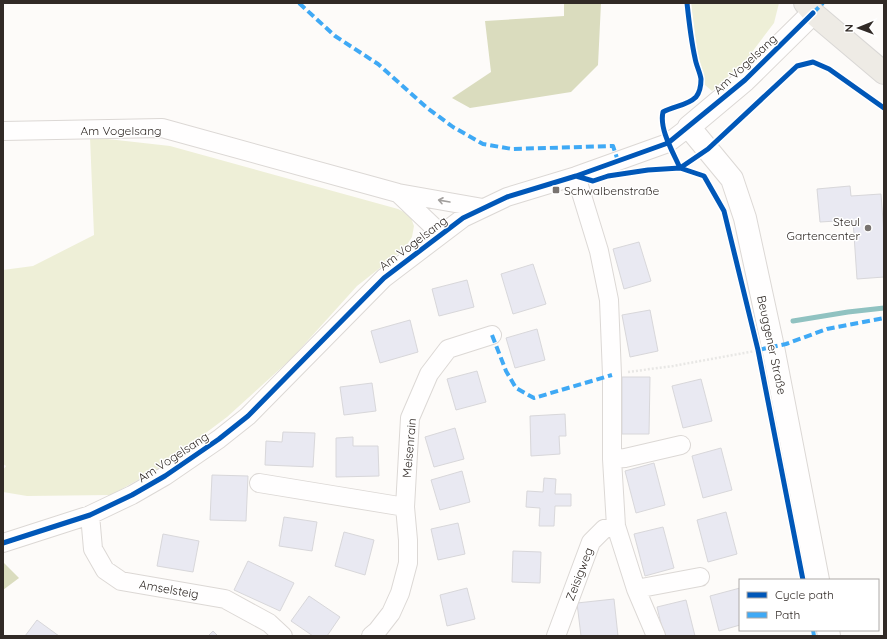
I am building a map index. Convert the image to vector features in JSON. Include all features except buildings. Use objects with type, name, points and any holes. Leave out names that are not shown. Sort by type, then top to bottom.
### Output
[{"type":"main road","points":[[809,8],[884,73]]},
{"type":"street","name":"Am Vogelsang","points":[[3,543],[90,515],[132,495],[165,476],[219,439],[248,416],[384,278],[463,218],[507,197],[576,176],[668,143],[745,80],[809,8]]},
{"type":"street","name":"Beuggener Straße","points":[[688,127],[732,179],[745,218],[773,346],[818,579]]},
{"type":"street","name":"Am Vogelsang","points":[[3,131],[162,128],[398,193],[483,208]]},
{"type":"street","points":[[576,176],[599,251],[609,300],[612,375],[612,459],[616,526],[636,589],[656,636]]},
{"type":"street","name":"Am Vogelsang","points":[[398,193],[441,234]]},
{"type":"street","name":"Meisenrain","points":[[371,636],[377,631],[391,613],[400,593],[408,563],[408,540],[405,506],[410,418],[429,374],[448,349],[492,335]]},
{"type":"street","points":[[612,459],[625,458],[680,445]]},
{"type":"street","points":[[259,483],[405,506]]},
{"type":"street","name":"Amselsteig","points":[[90,515],[94,549],[105,570],[120,581],[225,599],[269,623],[282,636]]},
{"type":"street","name":"Zeisigweg","points":[[556,636],[591,542],[604,529],[616,526]]},
{"type":"street","points":[[636,589],[700,577]]},
{"type":"path","points":[[612,375],[672,366],[758,350]]},
{"type":"green space","points":[[564,3],[601,3],[598,65],[571,92],[470,108],[452,98],[491,72],[485,21],[564,16]]},
{"type":"green space","points":[[691,3],[779,3],[774,23],[746,60],[712,91],[705,85],[697,50]]},
{"type":"green space","points":[[90,137],[170,146],[398,209],[410,215],[414,226],[412,237],[404,249],[357,286],[292,358],[227,417],[159,468],[111,495],[27,496],[3,492],[3,470],[6,466],[3,464],[3,270],[33,266],[94,235]]},
{"type":"green space","points":[[3,562],[19,578],[3,590]]},
{"type":"waterway","points":[[793,321],[884,308]]},
{"type":"marked path","points":[[299,3],[335,36],[378,64],[426,107],[453,127],[483,144],[512,149],[613,146],[618,161]]},
{"type":"marked path","points":[[813,13],[823,3]]},
{"type":"marked path","points":[[758,350],[786,344],[827,329],[884,318]]},
{"type":"marked path","points":[[492,335],[506,371],[516,388],[534,398],[612,375]]},
{"type":"marked path","points":[[813,631],[814,636]]},
{"type":"cycle path","points":[[687,3],[692,44],[701,79],[700,86],[696,97],[692,100],[663,112],[663,126],[667,140],[680,168],[704,176],[724,211],[758,350],[803,579]]},
{"type":"cycle path","points":[[3,543],[90,515],[132,495],[165,476],[219,439],[248,416],[384,278],[463,218],[507,197],[576,176],[668,143],[745,80],[813,13]]},
{"type":"cycle path","points":[[576,176],[593,181],[608,176],[648,170],[680,168],[708,149],[797,66],[813,62],[829,69],[884,108]]},
{"type":"place","name":"Schwalbenstraße","points":[[556,190]]},
{"type":"place","name":"Steul Gartencenter","points":[[868,228]]}]
